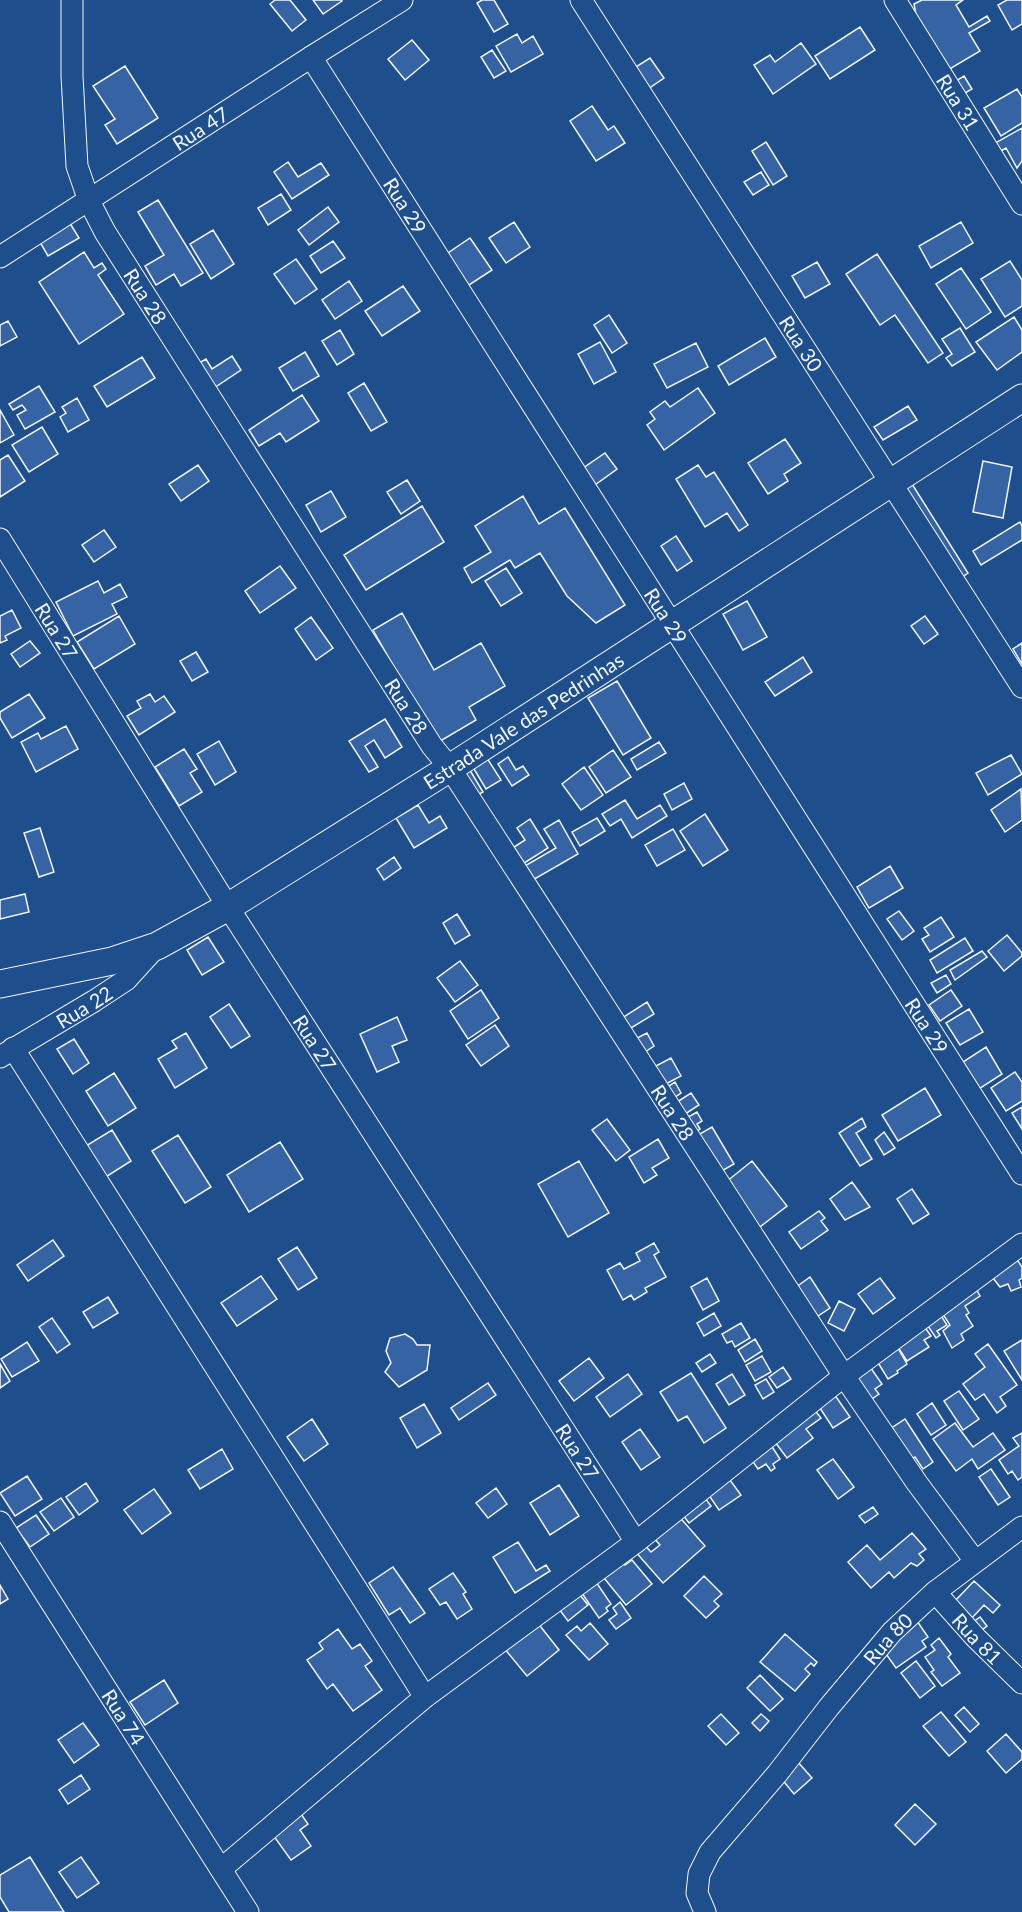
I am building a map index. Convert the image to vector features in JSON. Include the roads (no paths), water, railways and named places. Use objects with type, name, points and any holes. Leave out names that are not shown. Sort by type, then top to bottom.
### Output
[{"type":"main road","name":"Estrada Vale das Pedrinhas","points":[[0,984],[112,961],[157,946],[228,907],[450,768],[1022,398]]},
{"type":"street","name":"Rua 28","points":[[72,0],[72,76],[76,166],[88,201],[118,252],[432,746],[450,768],[844,1376]]},
{"type":"street","name":"Rua 47","points":[[0,257],[402,0]]},
{"type":"street","name":"Rua 30","points":[[581,0],[1022,687]]},
{"type":"street","name":"Rua 31","points":[[901,2],[1022,204]]},
{"type":"street","name":"Rua 29","points":[[310,57],[1022,1174]]},
{"type":"street","name":"Rua 27","points":[[0,538],[228,907],[636,1542]]},
{"type":"street","name":"Rua 22","points":[[6,1052],[126,980],[157,946]]},
{"type":"street","points":[[6,1052],[425,1697]]},
{"type":"street","points":[[221,1869],[425,1697],[636,1542],[844,1376],[1022,1244]]},
{"type":"street","points":[[844,1376],[916,1483],[975,1561]]},
{"type":"street","name":"Rua 74","points":[[0,1522],[248,1912]]},
{"type":"street","name":"Rua 80","points":[[705,1912],[697,1893],[699,1874],[710,1852],[777,1774],[829,1707],[892,1632],[935,1592],[1022,1527]]},
{"type":"street","name":"Rua 81","points":[[935,1592],[976,1638],[1022,1683]]}]
